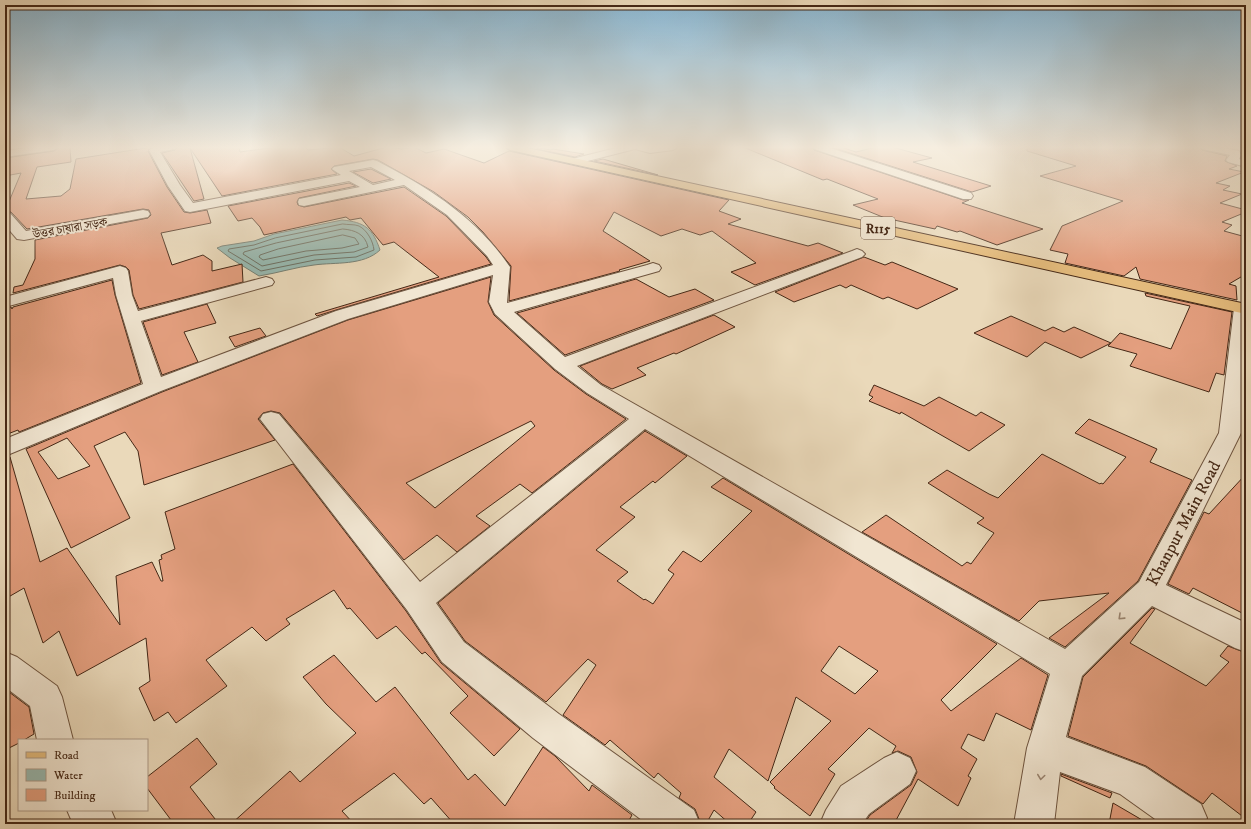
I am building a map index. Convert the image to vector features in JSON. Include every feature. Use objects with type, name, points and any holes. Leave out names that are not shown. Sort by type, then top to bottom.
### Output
[{"type":"main road","name":"R115","points":[[687,186],[1244,309]]},
{"type":"street","points":[[174,186],[190,208],[306,186]]},
{"type":"street","points":[[365,186],[371,189]]},
{"type":"street","points":[[304,202],[385,186]]},
{"type":"street","points":[[413,186],[452,212],[492,253],[502,268],[498,302],[501,310],[562,365],[594,389],[1068,668],[1045,748],[1034,824]]},
{"type":"street","points":[[935,186],[967,196]]},
{"type":"street","name":"উত্তর চাষারা সড়ক","points":[[5,216],[22,236],[24,236],[144,214]]},
{"type":"street","points":[[562,365],[857,254]]},
{"type":"street","points":[[5,448],[154,387],[342,315],[502,268]]},
{"type":"street","points":[[501,310],[653,268]]},
{"type":"street","points":[[5,302],[120,271],[130,318],[154,387]]},
{"type":"street","points":[[130,318],[266,282]]},
{"type":"street","name":"Khanpur Main Road","points":[[1068,668],[1149,590],[1230,433],[1244,309]]},
{"type":"street","points":[[271,419],[418,601],[453,652],[546,726],[680,824]]},
{"type":"street","points":[[418,601],[644,419]]},
{"type":"street","points":[[1149,590],[1246,638]]},
{"type":"street","points":[[5,667],[45,697],[55,739]]},
{"type":"street","points":[[1045,748],[1132,780],[1187,818]]},
{"type":"street","points":[[840,824],[856,800],[897,771]]},
{"type":"street","points":[[88,811],[97,824]]},
{"type":"water","points":[[342,220],[357,223],[367,228],[374,237],[380,250],[365,259],[357,261],[307,266],[259,276],[217,248],[254,241],[274,234]]},
{"type":"building","points":[[16,186],[31,186],[26,199],[61,196],[70,189],[71,186],[166,186],[184,212],[190,213],[207,210],[211,223],[161,233],[172,265],[203,255],[212,261],[212,271],[242,264],[243,282],[139,309],[133,295],[129,270],[120,265],[13,293],[14,287],[23,285],[35,259],[35,240],[148,218],[151,215],[149,210],[143,209],[27,229],[11,212],[5,211]]},
{"type":"building","points":[[184,186],[200,186],[204,199],[194,201]]},
{"type":"building","points":[[215,186],[276,186],[222,196]]},
{"type":"building","points":[[335,186],[356,186],[299,198],[297,202],[298,205],[304,207],[404,187],[446,216],[491,264],[317,316],[315,314],[439,277],[394,242],[383,245],[361,218],[350,220],[346,217],[264,235],[260,227],[252,218],[238,221],[228,206]]},
{"type":"building","points":[[423,186],[665,186],[729,200],[719,211],[741,219],[728,224],[808,246],[818,243],[843,253],[755,285],[731,272],[756,263],[712,231],[700,235],[682,229],[661,236],[614,212],[603,231],[650,261],[619,270],[620,271],[509,301],[511,266],[483,232],[468,217]]},
{"type":"building","points":[[844,186],[920,186],[963,200],[969,200],[962,203],[1043,229],[997,245],[960,231],[957,232],[937,226],[935,229],[885,218],[853,205],[878,199]]},
{"type":"building","points":[[952,186],[991,186],[972,192]]},
{"type":"building","points":[[1072,186],[1229,186],[1230,186],[1223,190],[1242,194],[1220,203],[1246,210],[1246,212],[1222,222],[1232,225],[1224,231],[1246,237],[1246,274],[1229,284],[1236,286],[1237,300],[1140,279],[1136,267],[1124,276],[1065,263],[1068,254],[1050,250],[1062,226],[1123,201]]},
{"type":"building","points":[[864,257],[885,265],[892,262],[958,289],[917,309],[888,297],[883,299],[851,285],[846,288],[840,285],[794,302],[775,292]]},
{"type":"building","points":[[491,277],[488,302],[494,315],[554,370],[586,394],[626,419],[532,493],[520,484],[476,516],[490,526],[457,552],[437,535],[404,560],[280,413],[271,411],[263,413],[258,419],[275,440],[144,485],[138,451],[125,432],[94,446],[130,518],[71,548],[26,449],[162,392],[348,320]],"holes":[[[531,421],[535,426],[435,508],[406,483]],[[67,438],[90,466],[58,479],[38,452]]]},
{"type":"building","points":[[636,279],[669,297],[695,289],[714,300],[565,355],[517,313]]},
{"type":"building","points":[[112,280],[141,383],[19,432],[18,430],[5,435],[5,308],[11,307],[12,309],[13,307]]},
{"type":"building","points":[[1145,293],[1232,312],[1224,375],[1216,373],[1209,392],[1130,366],[1137,354],[1108,346],[1120,333],[1171,349],[1190,306],[1146,296]]},
{"type":"building","points":[[207,304],[216,323],[184,332],[198,362],[162,375],[143,322]]},
{"type":"building","points":[[714,315],[735,327],[676,354],[674,353],[637,368],[646,375],[612,389],[602,384],[580,366]]},
{"type":"building","points":[[1011,316],[1045,331],[1053,327],[1064,332],[1074,327],[1111,343],[1081,358],[1045,342],[1027,357],[974,333]]},
{"type":"building","points":[[260,328],[266,336],[235,347],[229,337]]},
{"type":"building","points":[[874,385],[924,406],[939,397],[976,416],[981,412],[1005,425],[969,451],[901,412],[900,414],[869,401],[873,397],[869,395]]},
{"type":"building","points":[[1089,419],[1157,449],[1150,462],[1192,480],[1138,581],[1065,647],[1049,638],[1109,593],[1039,601],[1019,621],[862,532],[886,515],[962,566],[967,562],[971,564],[994,533],[977,523],[984,518],[928,483],[947,470],[998,498],[1042,454],[1100,484],[1103,484],[1126,457],[1075,433]]},
{"type":"building","points":[[645,431],[687,456],[655,483],[653,481],[620,507],[635,517],[596,550],[628,572],[617,581],[644,600],[645,599],[653,604],[674,574],[668,570],[683,551],[701,562],[752,511],[711,487],[723,478],[997,644],[941,700],[951,711],[1021,658],[1048,675],[1031,730],[996,713],[984,741],[968,734],[961,748],[977,759],[968,776],[971,778],[958,806],[918,779],[894,824],[864,824],[870,815],[911,785],[917,772],[911,757],[898,751],[892,753],[896,746],[869,728],[828,769],[835,774],[810,816],[774,788],[775,787],[770,782],[831,721],[796,697],[768,781],[729,749],[714,777],[756,812],[748,824],[730,824],[714,810],[706,824],[701,824],[695,809],[679,798],[681,793],[658,773],[654,778],[610,740],[605,745],[563,715],[596,665],[588,659],[546,702],[465,641],[438,603]],"holes":[[[839,646],[878,671],[855,694],[821,671]]]},
{"type":"building","points":[[10,457],[40,562],[67,548],[120,625],[116,576],[152,562],[161,581],[163,581],[159,560],[162,559],[161,555],[175,549],[165,512],[293,464],[406,611],[441,663],[520,729],[494,756],[450,713],[468,696],[425,652],[422,654],[396,626],[377,639],[350,608],[347,609],[334,590],[286,619],[290,624],[266,641],[252,627],[206,660],[227,686],[176,723],[168,712],[154,721],[139,688],[150,681],[146,638],[77,676],[59,631],[43,643],[24,588],[5,599],[5,458]]},
{"type":"building","points":[[1246,474],[1246,615],[1193,588],[1189,594],[1168,584],[1204,512],[1209,514]]},
{"type":"building","points":[[1152,608],[1155,609],[1130,643],[1206,686],[1229,662],[1220,656],[1228,646],[1246,653],[1246,819],[1212,793],[1203,804],[1146,766],[1068,736],[1083,677]]},
{"type":"building","points":[[334,655],[376,702],[395,687],[468,780],[475,774],[505,806],[543,747],[555,756],[589,791],[592,785],[632,815],[627,824],[454,824],[431,798],[424,804],[394,773],[342,811],[354,824],[231,824],[290,771],[300,782],[356,733],[326,704],[303,677]]},
{"type":"building","points":[[5,689],[29,707],[34,734],[26,739],[18,739],[18,744],[5,750]]},
{"type":"building","points":[[197,738],[217,764],[190,787],[219,824],[174,824],[148,789],[148,776]]},
{"type":"building","points":[[1061,774],[1112,793],[1110,798],[1061,776]]},
{"type":"building","points":[[1113,803],[1149,824],[1109,824]]}]
